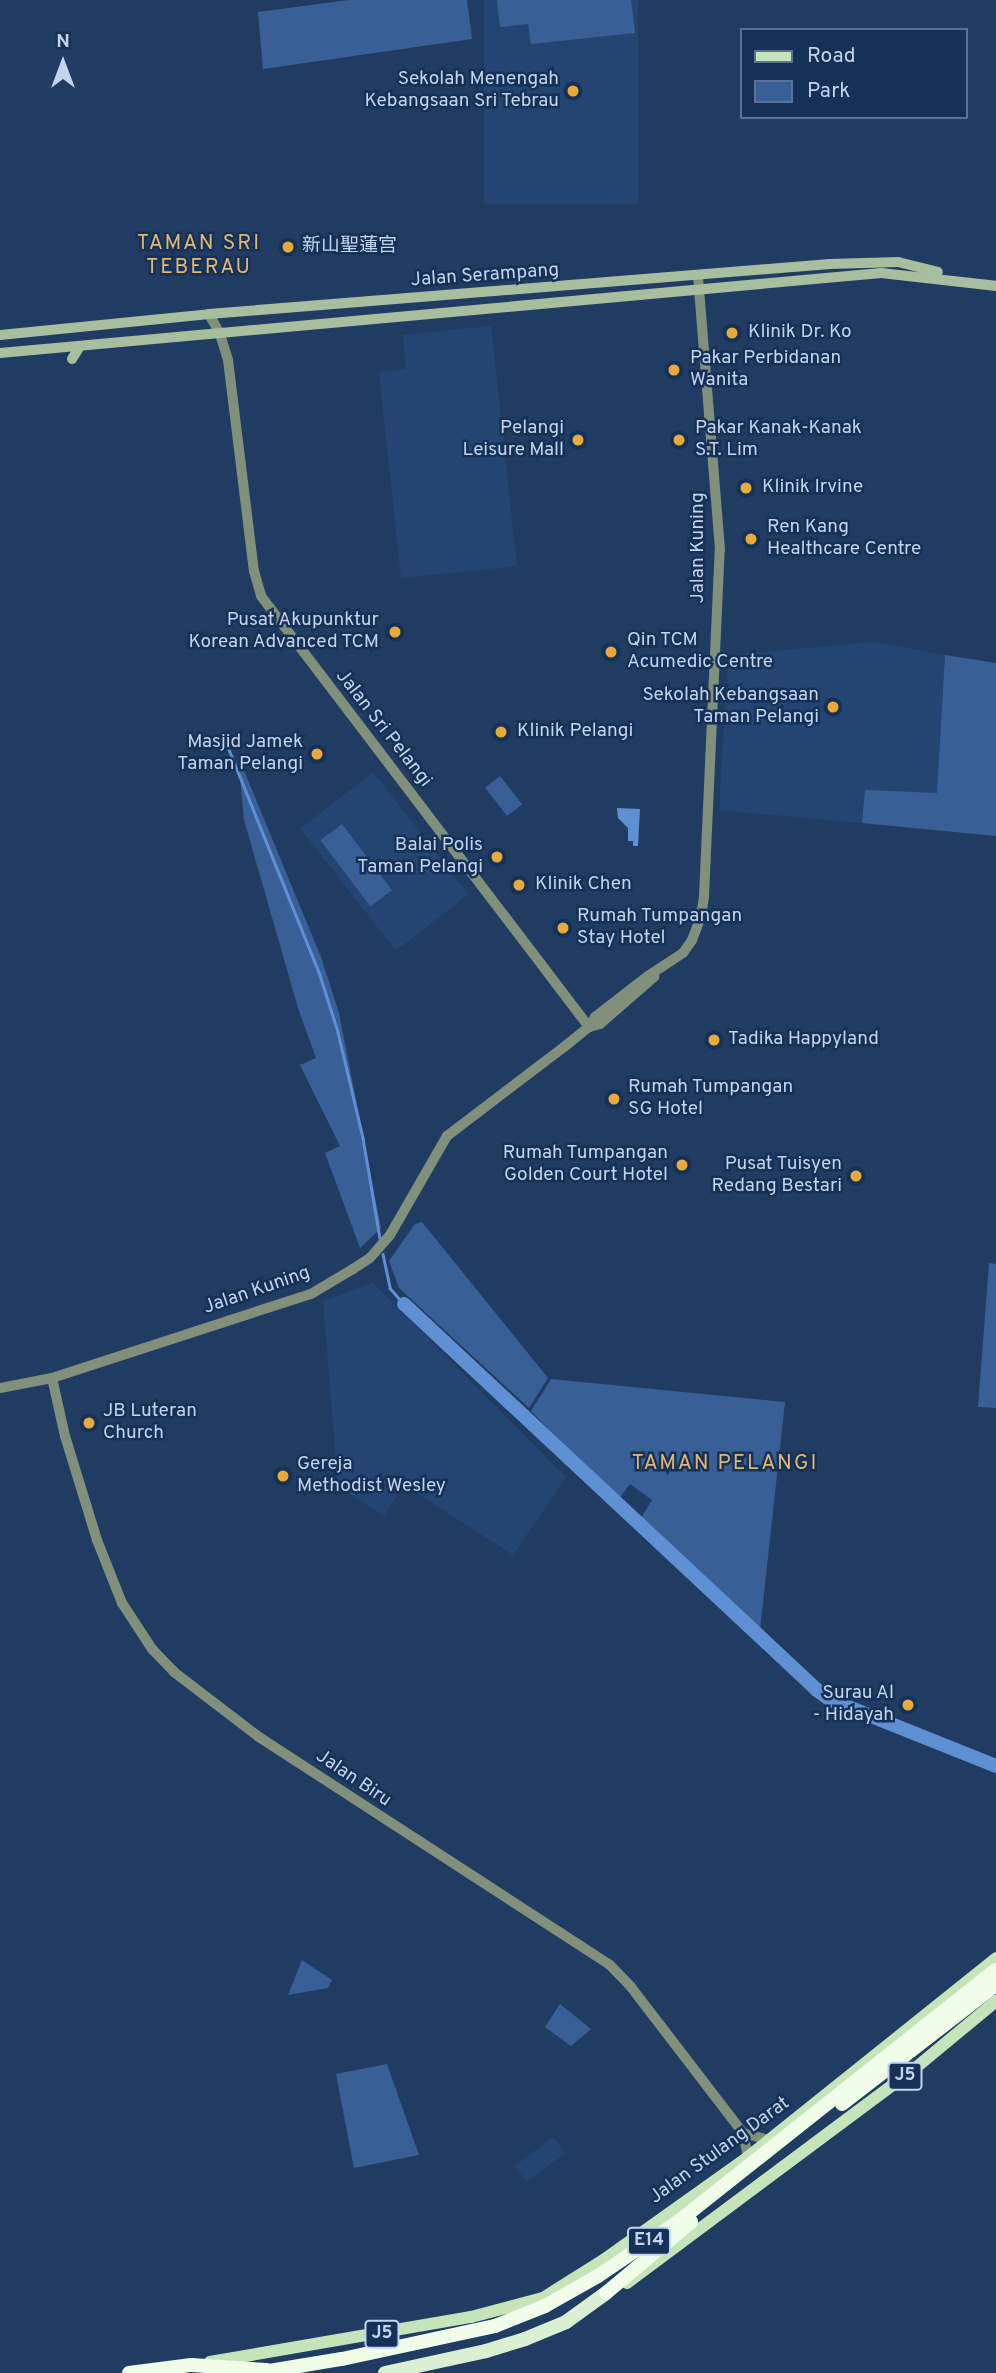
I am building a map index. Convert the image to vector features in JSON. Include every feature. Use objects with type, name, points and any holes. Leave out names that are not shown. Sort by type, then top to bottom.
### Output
[{"type":"highway","name":"E14","points":[[257,2373],[342,2359],[495,2326],[545,2306],[598,2276],[679,2221],[996,1970]]},
{"type":"highway","name":"E14","points":[[385,2373],[486,2351],[566,2322],[996,1985]]},
{"type":"highway","points":[[191,2365],[279,2370]]},
{"type":"highway","name":"J5","points":[[129,2373],[191,2365]]},
{"type":"main road","name":"Jalan Serampang","points":[[0,335],[209,314],[898,261],[996,286]]},
{"type":"main road","name":"Jalan Serampang","points":[[0,353],[881,273],[971,281]]},
{"type":"main road","points":[[17,333],[22,341],[19,351]]},
{"type":"main road","points":[[72,359],[80,346]]},
{"type":"main road","name":"Jalan Stulang Darat","points":[[191,2365],[401,2330],[543,2298],[605,2259],[748,2157],[996,1958]]},
{"type":"main road","name":"J5","points":[[606,2293],[623,2286],[758,2188],[913,2070],[996,2001]]},
{"type":"street","name":"Jalan Kuning","points":[[0,1388],[52,1378],[311,1294],[370,1258],[390,1235],[447,1136],[589,1027],[600,1024],[618,1010],[658,972],[683,953],[692,940],[701,916],[704,896],[720,550],[698,276]]},
{"type":"street","name":"Jalan Sri Pelangi","points":[[209,314],[220,334],[228,360],[254,570],[261,596],[589,1027]]},
{"type":"street","name":"Jalan Biru","points":[[52,1378],[65,1436],[97,1540],[122,1603],[152,1649],[174,1672],[259,1737],[609,1964],[631,1987],[743,2133],[748,2157]]},
{"type":"street","points":[[743,2133],[769,2140]]},
{"type":"shaded area","name":"Sekolah Menengah Kebangsaan Sri Tebrau","points":[[484,0],[638,0],[638,204],[484,204]]},
{"type":"shaded area","points":[[491,326],[517,566],[401,578],[379,372],[406,369],[403,335]]},
{"type":"shaded area","name":"Sekolah Kebangsaan Taman Pelangi","points":[[875,642],[945,655],[935,830],[719,810],[728,655]]},
{"type":"shaded area","points":[[373,772],[468,894],[396,951],[301,829]]},
{"type":"shaded area","points":[[617,808],[640,809],[638,846],[633,846],[633,841],[628,841],[628,828],[618,818]]},
{"type":"shaded area","points":[[373,1283],[566,1477],[513,1555],[404,1485],[384,1516],[338,1486],[323,1301]]},
{"type":"shaded area","points":[[553,2137],[565,2153],[527,2182],[515,2166]]},
{"type":"green space","points":[[349,0],[467,0],[472,39],[263,69],[258,12]]},
{"type":"green space","points":[[497,0],[631,0],[635,33],[531,44],[528,24],[500,27]]},
{"type":"green space","points":[[945,655],[996,663],[996,836],[862,823],[865,790],[937,793]]},
{"type":"green space","points":[[238,756],[321,957],[339,1013],[381,1228],[360,1248],[325,1153],[340,1146],[300,1065],[316,1058],[298,1008],[244,820]]},
{"type":"green space","points":[[500,776],[522,804],[507,816],[485,788]]},
{"type":"green space","points":[[342,824],[392,890],[370,907],[320,840]]},
{"type":"green space","points":[[422,1222],[548,1378],[529,1408],[399,1288],[389,1261],[415,1224]]},
{"type":"green space","points":[[989,1263],[996,1264],[996,1408],[978,1407]]},
{"type":"green space","points":[[551,1379],[785,1402],[760,1630],[641,1518],[652,1500],[630,1484],[618,1500],[531,1411]]},
{"type":"green space","points":[[302,1960],[332,1980],[328,1988],[288,1995]]},
{"type":"green space","points":[[560,2004],[591,2029],[571,2046],[545,2027]]},
{"type":"green space","points":[[387,2064],[419,2155],[354,2168],[336,2074]]},
{"type":"waterway","points":[[228,747],[319,972],[338,1032],[363,1138],[380,1238]]},
{"type":"waterway","points":[[383,1254],[390,1288],[404,1304]]},
{"type":"waterway","points":[[404,1304],[817,1690],[831,1700],[996,1766]]},
{"type":"place","name":"Sekolah Menengah Kebangsaan Sri Tebrau","points":[[573,91]]},
{"type":"place","name":"新山聖蓮宫","points":[[288,247]]},
{"type":"place","name":"Klinik Dr. Ko","points":[[732,333]]},
{"type":"place","name":"Pakar Perbidanan Wanita","points":[[674,370]]},
{"type":"place","name":"Pelangi Leisure Mall","points":[[578,440]]},
{"type":"place","name":"Pakar Kanak-Kanak S.T. Lim","points":[[679,440]]},
{"type":"place","name":"Klinik Irvine","points":[[746,488]]},
{"type":"place","name":"Ren Kang Healthcare Centre","points":[[751,539]]},
{"type":"place","name":"Pusat Akupunktur Korean Advanced TCM","points":[[395,632]]},
{"type":"place","name":"Qin TCM Acumedic Centre","points":[[611,652]]},
{"type":"place","name":"Sekolah Kebangsaan Taman Pelangi","points":[[833,707]]},
{"type":"place","name":"Klinik Pelangi","points":[[501,732]]},
{"type":"place","name":"Masjid Jamek Taman Pelangi","points":[[317,754]]},
{"type":"place","name":"Balai Polis Taman Pelangi","points":[[497,857]]},
{"type":"place","name":"Klinik Chen","points":[[519,885]]},
{"type":"place","name":"Rumah Tumpangan Stay Hotel","points":[[563,928]]},
{"type":"place","name":"Tadika Happyland","points":[[714,1040]]},
{"type":"place","name":"Rumah Tumpangan SG Hotel","points":[[614,1099]]},
{"type":"place","name":"Rumah Tumpangan Golden Court Hotel","points":[[682,1165]]},
{"type":"place","name":"Pusat Tuisyen Redang Bestari","points":[[856,1176]]},
{"type":"place","name":"JB Luteran Church","points":[[89,1423]]},
{"type":"place","name":"Gereja Methodist Wesley","points":[[283,1476]]},
{"type":"place","name":"Surau Al - Hidayah","points":[[908,1705]]},
{"type":"district","name":"TAMAN SRI TEBERAU","points":[[199,256]]},
{"type":"district","name":"TAMAN PELANGI","points":[[725,1464]]}]
